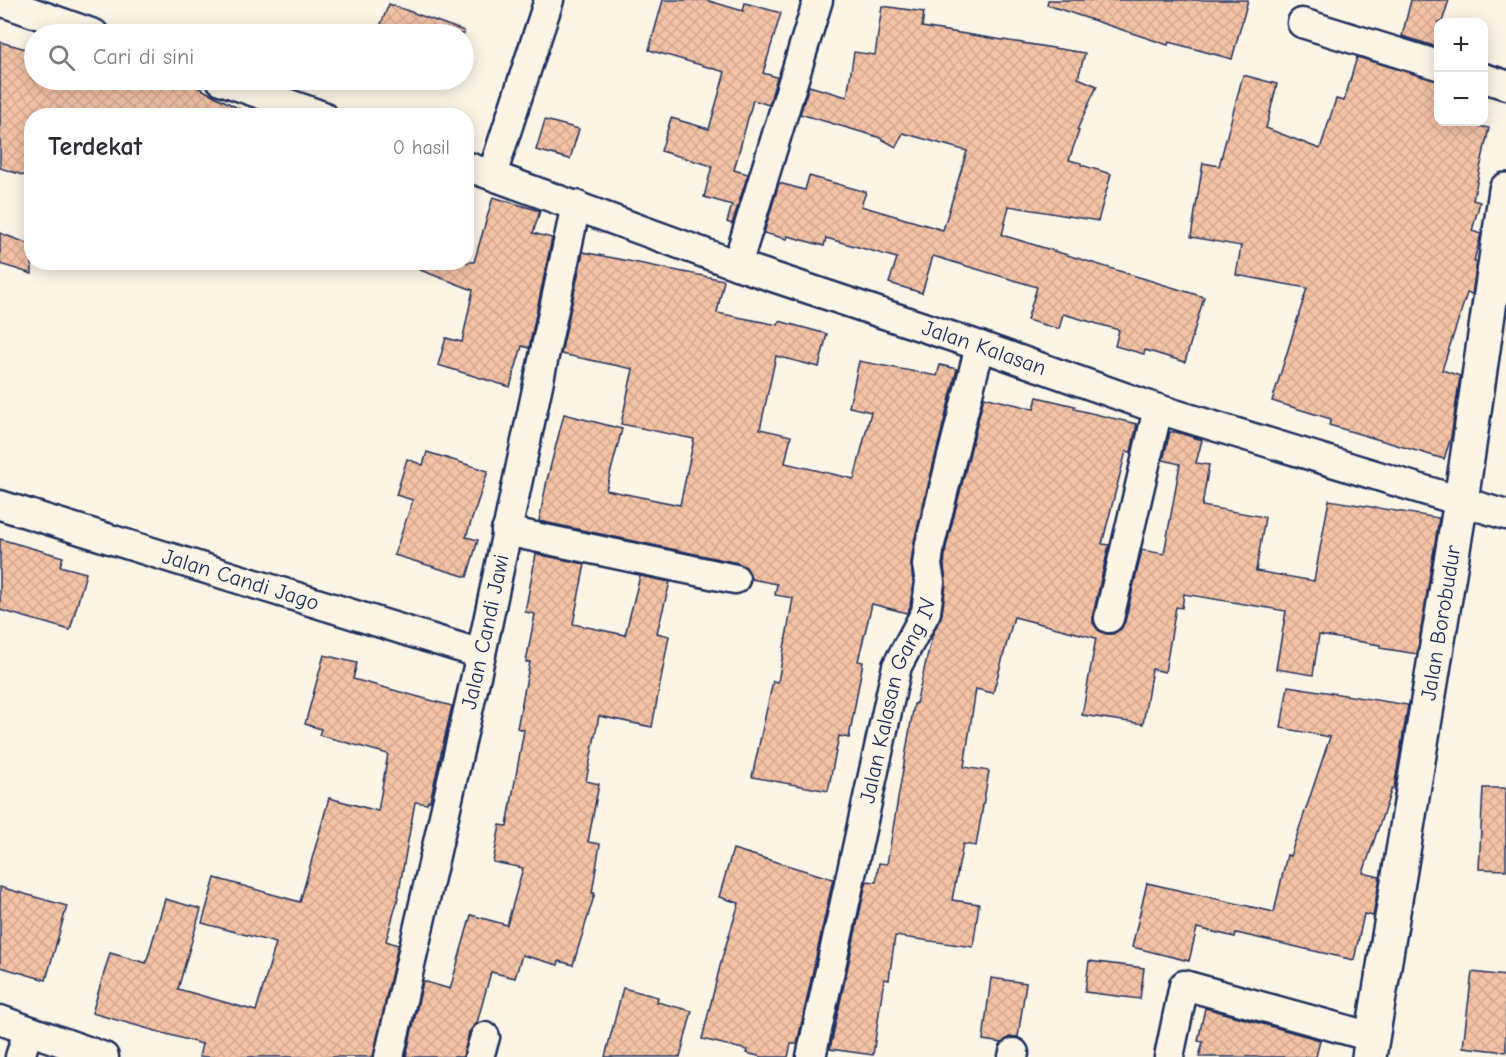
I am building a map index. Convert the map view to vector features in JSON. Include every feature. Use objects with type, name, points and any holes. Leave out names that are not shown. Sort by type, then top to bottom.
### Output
[{"type":"street","points":[[479,171],[549,0]]},
{"type":"street","points":[[737,265],[818,0]]},
{"type":"street","points":[[0,1],[66,24]]},
{"type":"street","points":[[1302,23],[1434,64]]},
{"type":"street","points":[[1488,79],[1506,85]]},
{"type":"street","points":[[249,90],[300,108]]},
{"type":"street","name":"Jalan Kalasan","points":[[479,171],[737,265],[980,346],[1158,409],[1506,515]]},
{"type":"street","name":"Jalan Borobudur","points":[[1370,1047],[1461,501],[1506,190]]},
{"type":"street","name":"Jalan Candi Jawi","points":[[389,1057],[481,654],[576,205]]},
{"type":"street","name":"Jalan Kalasan Gang IV","points":[[811,1057],[897,666],[926,612],[930,582],[927,565],[930,544],[980,346]]},
{"type":"street","points":[[1109,618],[1158,409]]},
{"type":"street","name":"Jalan Candi Jago","points":[[0,506],[481,654]]},
{"type":"street","points":[[506,531],[735,579]]},
{"type":"street","points":[[1169,1057],[1184,985],[1370,1047]]},
{"type":"street","points":[[0,1020],[24,1044],[104,1057]]},
{"type":"building","points":[[663,0],[706,0],[743,11],[745,3],[781,13],[763,73],[777,77],[769,105],[753,100],[734,170],[748,174],[732,224],[727,222],[732,205],[704,197],[712,166],[661,151],[671,118],[709,129],[725,72],[649,50]]},
{"type":"building","points":[[1048,0],[1248,0],[1232,59],[1169,42],[1168,45],[1047,5]]},
{"type":"building","points":[[1411,0],[1449,0],[1443,18],[1434,18],[1434,46],[1402,36]]},
{"type":"building","points":[[389,4],[445,24],[381,24]]},
{"type":"building","points":[[882,6],[924,12],[922,27],[1085,53],[1078,78],[1097,86],[1077,130],[1079,131],[1069,160],[1111,174],[1098,221],[1009,206],[1002,235],[1204,297],[1185,362],[1145,350],[1144,354],[1115,346],[1119,330],[1063,314],[1059,329],[1027,320],[1037,287],[933,256],[922,293],[889,283],[897,258],[826,238],[824,246],[788,236],[787,239],[764,233],[779,183],[805,190],[809,176],[866,192],[861,206],[943,230],[967,151],[903,133],[896,147],[878,137],[800,114],[809,86],[847,97],[854,52],[875,55]]},
{"type":"building","points":[[0,42],[24,48],[24,90],[203,90],[238,108],[24,108],[24,176],[0,168]]},
{"type":"building","points":[[1357,57],[1434,80],[1434,126],[1489,128],[1473,200],[1480,202],[1472,231],[1481,234],[1474,261],[1477,262],[1472,294],[1467,293],[1442,370],[1460,376],[1451,437],[1444,459],[1329,425],[1331,419],[1272,401],[1307,288],[1236,275],[1241,246],[1191,237],[1203,163],[1219,166],[1243,75],[1277,84],[1266,128],[1320,149],[1336,99],[1344,101]]},
{"type":"building","points":[[545,120],[579,129],[570,159],[536,150]]},
{"type":"building","points":[[493,197],[540,211],[533,233],[552,238],[529,348],[522,346],[510,387],[438,365],[446,338],[462,342],[473,290],[420,270],[474,270],[474,262]]},
{"type":"building","points":[[0,233],[24,242],[24,270],[32,270],[32,274],[0,264]]},
{"type":"building","points":[[583,252],[724,280],[717,313],[778,325],[779,321],[827,334],[819,367],[776,356],[760,429],[791,436],[785,463],[854,479],[871,412],[849,407],[859,361],[937,376],[940,365],[957,369],[914,542],[910,607],[907,613],[872,604],[858,661],[863,662],[849,738],[839,736],[828,791],[752,777],[773,681],[778,682],[793,598],[775,595],[777,584],[751,579],[746,567],[738,563],[539,521],[564,414],[622,429],[606,490],[680,505],[694,439],[621,424],[633,369],[561,354]]},
{"type":"building","points":[[984,397],[1034,409],[1037,397],[1075,406],[1074,409],[1137,424],[1131,452],[1126,451],[1102,544],[1109,545],[1093,614],[1093,623],[1098,630],[1106,634],[1113,634],[1121,629],[1125,622],[1142,550],[1164,554],[1180,464],[1163,460],[1170,432],[1176,432],[1202,440],[1196,463],[1209,465],[1202,506],[1265,517],[1256,571],[1314,581],[1329,500],[1439,518],[1417,654],[1319,635],[1313,675],[1276,669],[1286,611],[1184,594],[1182,608],[1176,607],[1165,672],[1152,669],[1143,724],[1082,715],[1096,638],[1014,617],[993,693],[976,689],[964,767],[989,771],[976,846],[963,844],[952,900],[979,904],[973,947],[895,936],[889,980],[884,979],[873,1055],[830,1049],[867,881],[876,882],[879,863],[887,864],[914,704],[916,704],[932,636],[942,614],[946,584],[944,565],[946,547]]},
{"type":"building","points":[[427,452],[488,471],[466,537],[478,540],[467,577],[394,555],[413,500],[396,495],[407,459],[423,465]]},
{"type":"building","points":[[0,539],[63,557],[60,566],[86,573],[70,630],[0,610]]},
{"type":"building","points":[[536,554],[585,564],[573,624],[625,635],[640,576],[670,582],[657,633],[669,636],[652,727],[599,716],[586,781],[599,784],[588,842],[600,844],[592,893],[595,893],[573,965],[559,961],[558,965],[522,955],[515,978],[491,972],[477,1023],[469,1032],[463,1057],[406,1057],[423,981],[450,989],[471,915],[507,925],[523,868],[493,862],[500,825],[507,826],[524,730],[517,728],[530,662],[526,662],[535,614],[525,612]]},
{"type":"building","points":[[324,655],[357,663],[353,679],[452,706],[430,801],[427,804],[415,802],[397,902],[386,941],[398,945],[373,1057],[199,1057],[202,1044],[92,1013],[110,953],[146,963],[165,899],[201,909],[178,989],[256,1011],[276,943],[202,923],[215,878],[300,902],[329,798],[378,811],[388,754],[319,735],[321,729],[305,724]]},
{"type":"building","points":[[1288,686],[1408,705],[1394,788],[1392,788],[1363,873],[1380,877],[1373,916],[1364,914],[1354,960],[1236,933],[1235,937],[1197,928],[1189,961],[1132,947],[1147,883],[1274,912],[1287,855],[1290,856],[1330,737],[1281,728]]},
{"type":"building","points":[[1483,788],[1506,788],[1506,870],[1479,869]]},
{"type":"building","points":[[733,849],[833,879],[797,1044],[791,1044],[788,1057],[762,1057],[746,1053],[747,1050],[702,1039],[722,958],[739,903],[719,897]]},
{"type":"building","points":[[0,887],[67,906],[46,980],[0,967]]},
{"type":"building","points":[[1089,961],[1144,968],[1140,999],[1085,992]]},
{"type":"building","points":[[1472,972],[1506,976],[1506,1052],[1463,1047]]},
{"type":"building","points":[[991,978],[1026,983],[1018,1037],[1009,1037],[1002,1043],[983,1040]]},
{"type":"building","points":[[623,988],[658,997],[657,1002],[692,1011],[680,1057],[605,1057]]},
{"type":"building","points":[[1205,1008],[1320,1040],[1316,1057],[1199,1057],[1203,1042],[1198,1041]]}]
